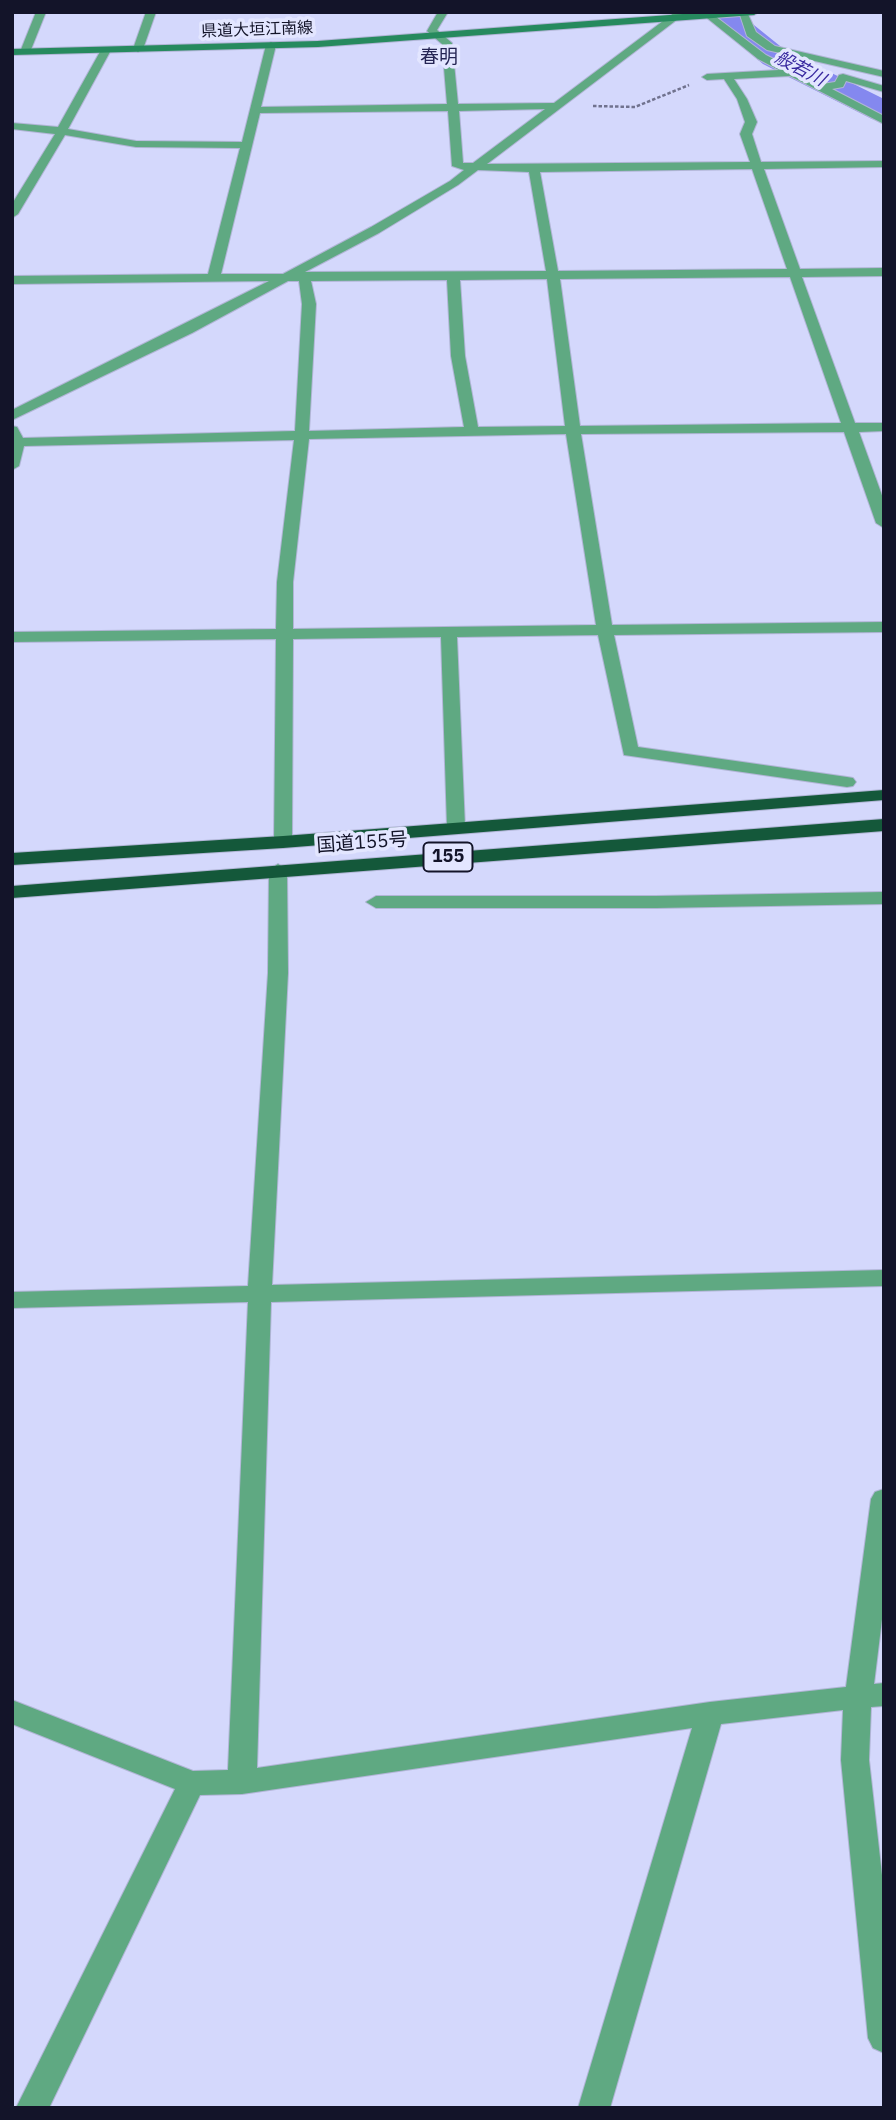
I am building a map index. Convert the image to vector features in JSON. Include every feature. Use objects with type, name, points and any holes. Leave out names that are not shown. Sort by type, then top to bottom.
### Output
[{"type":"highway","name":"国道155号","points":[[12,859],[283,842],[884,795]]},
{"type":"highway","name":"国道155号","points":[[12,892],[884,825]]},
{"type":"main road","name":"県道大垣江南線","points":[[12,52],[271,45],[440,36],[679,14],[711,16],[754,12]]},
{"type":"street","points":[[25,52],[41,12]]},
{"type":"street","points":[[138,49],[151,12]]},
{"type":"street","points":[[443,12],[432,31],[447,43],[458,166],[534,169],[884,164]]},
{"type":"street","points":[[743,13],[751,34],[771,48],[884,74]]},
{"type":"street","points":[[12,416],[296,276],[454,183],[679,14]]},
{"type":"street","points":[[711,16],[762,57],[789,74],[884,121]]},
{"type":"street","points":[[214,277],[271,45]]},
{"type":"street","points":[[12,214],[63,131],[106,50]]},
{"type":"street","points":[[708,77],[789,74]]},
{"type":"street","points":[[727,76],[742,99],[751,121],[746,134],[884,523]]},
{"type":"street","points":[[822,88],[839,85],[843,77],[884,89]]},
{"type":"street","points":[[257,110],[558,106]]},
{"type":"street","points":[[12,126],[63,131],[135,144],[247,145]]},
{"type":"street","points":[[534,169],[553,276],[573,430],[605,631],[630,751],[847,782]]},
{"type":"street","points":[[12,279],[884,272]]},
{"type":"street","points":[[283,842],[285,582],[300,471],[309,304],[296,276]]},
{"type":"street","points":[[453,276],[458,356],[472,431]]},
{"type":"street","points":[[12,466],[15,436],[884,427]]},
{"type":"street","points":[[12,637],[884,627]]},
{"type":"street","points":[[449,632],[456,827]]},
{"type":"street","points":[[242,1782],[261,1258],[278,972],[278,870]]},
{"type":"street","points":[[376,902],[656,902],[884,898]]},
{"type":"street","points":[[12,1300],[884,1278]]},
{"type":"street","points":[[884,1499],[871,1696],[855,1760],[884,2038]]},
{"type":"street","points":[[12,1712],[192,1783],[242,1782],[710,1714],[871,1696]]},
{"type":"street","points":[[594,2108],[710,1714]]},
{"type":"street","points":[[32,2108],[192,1783]]},
{"type":"path","points":[[558,106],[635,107],[708,77]]},
{"type":"waterway","name":"般若川","points":[[728,12],[730,21],[774,57],[884,112]]},
{"type":"district","name":"春明","points":[[439,58]]}]
